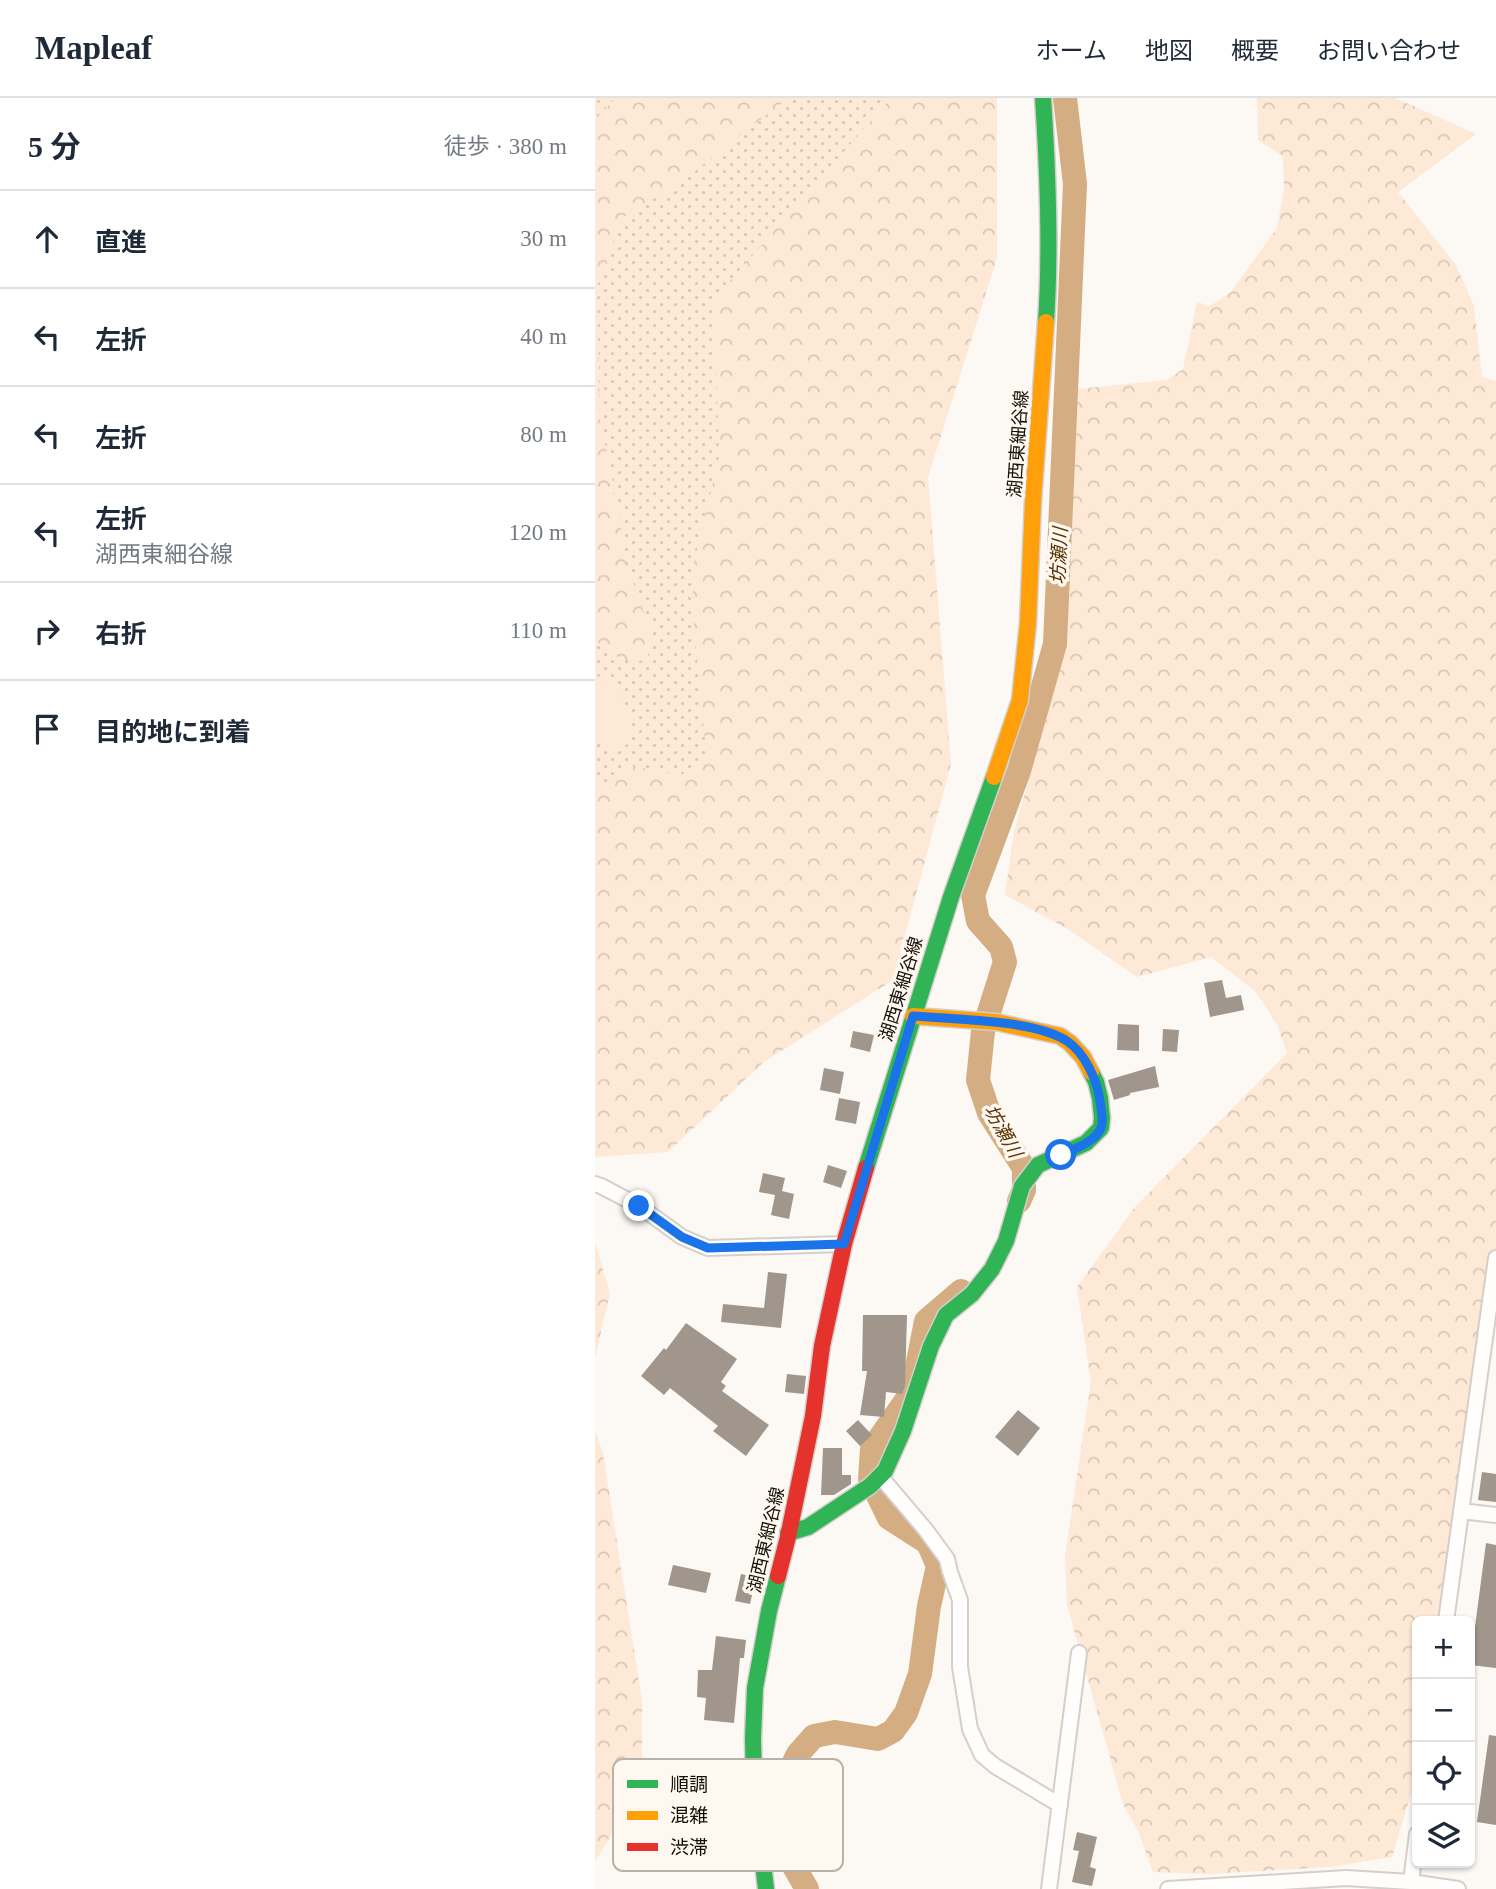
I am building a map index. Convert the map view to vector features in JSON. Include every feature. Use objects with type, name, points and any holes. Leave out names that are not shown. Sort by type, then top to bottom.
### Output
[{"type":"main road","name":"湖西東細谷線","points":[[753,1759],[755,1688],[769,1611],[813,1416],[822,1346],[844,1244],[951,897],[1020,700],[1028,623],[1033,501],[1048,289],[1048,176],[1043,98]]},
{"type":"main road","points":[[788,1533],[808,1527],[848,1502],[885,1471],[903,1432],[931,1346],[946,1315],[972,1294],[992,1269],[1006,1241],[1022,1186],[1038,1166],[1087,1143],[1101,1128],[1096,1082],[1083,1057],[1060,1036],[996,1022],[913,1016]]},
{"type":"main road","name":"湖西東細谷線","points":[[764,1871],[766,1889]]},
{"type":"street","points":[[595,1184],[639,1206],[682,1237],[708,1248],[844,1244]]},
{"type":"street","points":[[1447,1616],[1496,1258]]},
{"type":"street","points":[[880,1476],[947,1559],[960,1600],[960,1667],[971,1729],[982,1755],[995,1766],[1060,1805]]},
{"type":"street","points":[[1461,1511],[1496,1515]]},
{"type":"street","points":[[1049,1889],[1079,1653]]},
{"type":"street","points":[[1411,1882],[1413,1868]]},
{"type":"street","points":[[1168,1889],[1411,1882],[1458,1889]]},
{"type":"green space","points":[[595,98],[940,98],[712,851],[595,831]]},
{"type":"green space","points":[[615,98],[788,98],[677,185],[622,218],[597,287],[600,423],[612,473],[614,501],[622,517],[621,549],[653,637],[647,658],[635,663],[610,654],[595,639],[595,120]]},
{"type":"green space","points":[[891,98],[997,98],[997,258],[928,477],[951,764],[893,980],[764,1062],[668,1152],[595,1157],[595,782],[607,785],[631,766],[681,775],[707,761],[694,630],[692,571],[719,457],[714,299]]},
{"type":"green space","points":[[1257,98],[1395,98],[1476,134],[1398,192],[1456,265],[1474,306],[1482,377],[1496,381],[1496,1258],[1447,1616],[1412,1616],[1412,1791],[1392,1857],[1329,1867],[1209,1874],[1153,1872],[1138,1831],[1123,1804],[1067,1605],[1065,1556],[1091,1382],[1077,1287],[1135,1207],[1287,1053],[1277,1024],[1255,991],[1211,957],[1137,977],[1066,928],[1005,895],[1014,832],[1067,646],[1068,630],[1063,590],[1074,473],[1071,454],[1071,409],[1078,389],[1167,380],[1183,369],[1197,302],[1210,306],[1231,292],[1277,228],[1284,188],[1283,156],[1258,140]]},
{"type":"green space","points":[[598,676],[619,694],[626,708],[633,735],[628,744],[616,749],[603,743],[595,731],[595,677]]},
{"type":"green space","points":[[595,1243],[610,1293],[595,1358]]},
{"type":"green space","points":[[595,1429],[603,1454],[642,1700],[642,1759],[613,1759],[613,1832],[595,1862]]},
{"type":"building","points":[[1222,980],[1226,998],[1241,995],[1244,1010],[1210,1017],[1204,983]]},
{"type":"building","points":[[1118,1024],[1139,1025],[1139,1051],[1117,1050]]},
{"type":"building","points":[[1163,1029],[1179,1030],[1177,1052],[1162,1051]]},
{"type":"building","points":[[853,1031],[874,1035],[870,1052],[850,1047]]},
{"type":"building","points":[[1155,1066],[1159,1087],[1130,1093],[1114,1100],[1108,1080]]},
{"type":"building","points":[[824,1068],[844,1072],[840,1094],[820,1090]]},
{"type":"building","points":[[839,1098],[860,1102],[856,1124],[835,1120]]},
{"type":"building","points":[[828,1165],[847,1171],[841,1188],[823,1182]]},
{"type":"building","points":[[763,1173],[785,1178],[782,1191],[794,1194],[789,1219],[771,1215],[775,1195],[759,1192]]},
{"type":"building","points":[[768,1272],[787,1274],[781,1328],[721,1322],[723,1304],[764,1308]]},
{"type":"building","points":[[863,1315],[907,1315],[905,1386],[902,1394],[886,1392],[884,1417],[860,1415],[867,1371],[862,1371]]},
{"type":"building","points":[[686,1323],[737,1359],[721,1382],[726,1386],[722,1391],[769,1425],[746,1456],[713,1431],[718,1426],[670,1388],[664,1395],[641,1376],[664,1348],[666,1350]]},
{"type":"building","points":[[787,1374],[806,1376],[804,1394],[785,1392]]},
{"type":"building","points":[[1018,1410],[1040,1428],[1018,1456],[995,1437]]},
{"type":"building","points":[[858,1420],[872,1435],[860,1446],[846,1431]]},
{"type":"building","points":[[823,1448],[842,1448],[842,1475],[851,1475],[851,1484],[834,1495],[821,1495]]},
{"type":"building","points":[[1482,1472],[1496,1474],[1496,1502],[1478,1500]]},
{"type":"building","points":[[1486,1543],[1496,1545],[1496,1668],[1475,1666],[1475,1627]]},
{"type":"building","points":[[673,1565],[711,1573],[706,1593],[668,1585]]},
{"type":"building","points":[[741,1574],[756,1577],[750,1604],[735,1601]]},
{"type":"building","points":[[716,1636],[746,1640],[744,1658],[740,1658],[734,1723],[704,1720],[706,1698],[697,1697],[698,1670],[712,1670]]},
{"type":"building","points":[[1489,1735],[1496,1736],[1496,1825],[1477,1822]]},
{"type":"building","points":[[1077,1832],[1097,1837],[1090,1867],[1096,1869],[1092,1886],[1072,1882],[1079,1851],[1073,1850]]},
{"type":"waterway","name":"坊瀬川","points":[[1019,1201],[1024,1190],[1024,1168],[989,1113],[978,1080],[983,1031],[1005,962],[1001,947],[978,921],[973,895],[1019,771],[1055,644],[1075,184],[1065,98]]},
{"type":"waterway","name":"坊瀬川","points":[[796,1759],[814,1736],[835,1732],[878,1739],[893,1731],[906,1713],[920,1674],[929,1606],[938,1566],[928,1543],[889,1518],[870,1479],[872,1449],[912,1392],[926,1321],[961,1291]]},
{"type":"waterway","name":"坊瀬川","points":[[797,1871],[807,1889]]},
{"type":"traffic: fast","points":[[1043,98],[1048,210],[1046,322]]},
{"type":"traffic: fast","points":[[866,1168],[951,897],[994,777]]},
{"type":"traffic: fast","points":[[788,1533],[808,1527],[870,1486],[885,1471],[903,1431],[931,1346],[946,1315],[972,1294],[992,1269],[1006,1241],[1022,1186],[1038,1165],[1086,1143],[1101,1128],[1100,1098],[1091,1072]]},
{"type":"traffic: fast","points":[[753,1759],[755,1688],[778,1576]]},
{"type":"traffic: fast","points":[[764,1871],[766,1889]]},
{"type":"traffic: slow","points":[[994,777],[1020,700],[1028,623],[1033,501],[1046,322]]},
{"type":"traffic: slow","points":[[913,1016],[996,1022],[1060,1036],[1083,1057],[1091,1072]]},
{"type":"traffic: jam","points":[[778,1576],[813,1416],[822,1346],[844,1244],[866,1168]]},
{"type":"route","points":[[639,1206],[682,1237],[708,1248],[844,1244],[913,1016],[996,1022],[1060,1036],[1070,1043],[1083,1057],[1096,1082],[1102,1118],[1101,1128],[1087,1143],[1061,1155]]}]
